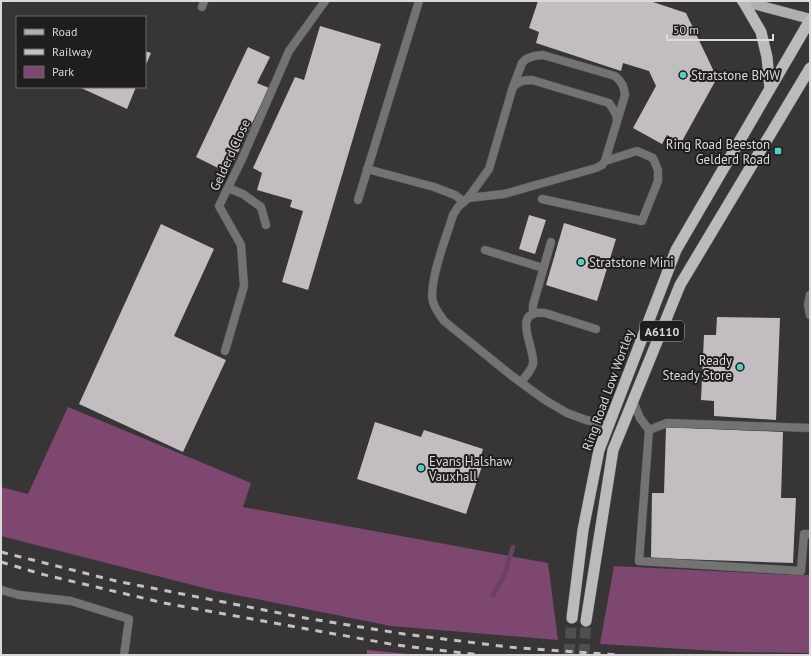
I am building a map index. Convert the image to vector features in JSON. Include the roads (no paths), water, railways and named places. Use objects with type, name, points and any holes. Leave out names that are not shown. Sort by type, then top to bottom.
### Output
[{"type":"highway","points":[[743,1],[761,32],[767,57],[770,89]]},
{"type":"highway","name":"Ring Road Low Wortley","points":[[572,618],[582,530],[599,450],[676,250],[810,19]]},
{"type":"highway","name":"Ring Road Low Wortley","points":[[586,621],[614,450],[633,401],[680,285],[807,78],[810,68]]},
{"type":"main road","points":[[743,1],[810,19]]},
{"type":"street","name":"Gelderd Close","points":[[225,351],[244,286],[241,245],[219,206],[242,159],[289,50],[325,1]]},
{"type":"street","points":[[358,200],[419,1]]},
{"type":"street","points":[[367,169],[434,187],[466,200],[504,194],[596,168],[602,165],[605,161],[617,123],[625,95],[621,82],[615,76],[543,56],[534,56],[526,59],[522,63],[513,87],[489,169],[466,200],[458,207],[453,215],[431,291],[437,312],[444,321],[521,382],[545,400],[568,413],[586,420],[609,425]]},
{"type":"street","points":[[513,87],[518,82],[532,80],[609,103],[616,114],[617,123]]},
{"type":"street","points":[[542,199],[642,221],[658,181],[658,170],[653,158],[638,151],[605,161]]},
{"type":"street","points":[[228,188],[243,194],[261,207],[266,225]]},
{"type":"street","points":[[533,314],[533,305],[551,242]]},
{"type":"street","points":[[485,250],[544,268]]},
{"type":"street","points":[[810,296],[808,305],[810,315]]},
{"type":"street","points":[[521,382],[530,371],[533,364],[533,357],[526,334],[528,319],[533,314],[538,312],[545,313],[596,329]]},
{"type":"street","points":[[633,401],[640,418],[649,430],[639,561],[800,571],[804,534],[810,534]]},
{"type":"street","points":[[649,430],[667,423],[810,428]]},
{"type":"street","points":[[1,590],[18,595],[71,602],[129,619],[124,655]]},
{"type":"waterway","points":[[493,595],[504,576],[513,547]]},
{"type":"tunnel","points":[[569,655],[572,618]]},
{"type":"tunnel","points":[[584,655],[586,621]]},
{"type":"railway","points":[[1,552],[116,581],[305,618],[404,634],[508,647],[617,655]]},
{"type":"railway","points":[[1,562],[41,574],[164,603],[396,645],[480,655]]},
{"type":"place","name":"Stratstone BMW","points":[[683,75]]},
{"type":"place","name":"Ring Road Beeston Gelderd Road","points":[[778,151]]},
{"type":"place","name":"Stratstone Mini","points":[[581,262]]},
{"type":"place","name":"Ready Steady Store","points":[[740,367]]},
{"type":"place","name":"Evans Halshaw Vauxhall","points":[[421,468]]}]
